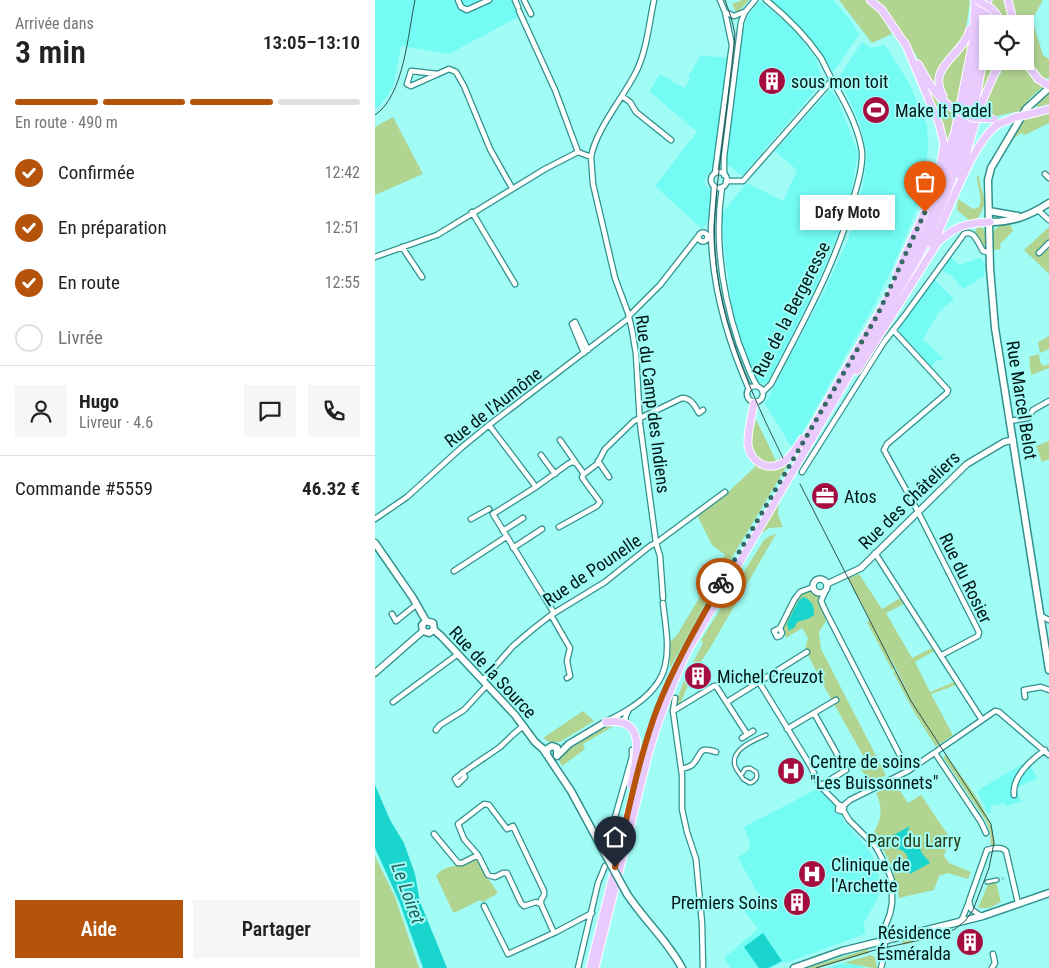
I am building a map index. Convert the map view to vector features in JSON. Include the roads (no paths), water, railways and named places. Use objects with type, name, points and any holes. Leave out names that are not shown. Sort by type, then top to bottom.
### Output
[{"type":"main road","points":[[870,0],[882,10],[929,82],[943,100],[953,108],[973,118],[994,119],[1016,117],[1049,110]]},
{"type":"main road","points":[[953,108],[940,90],[939,74],[949,59],[966,42],[970,32],[976,0],[992,9],[996,15]]},
{"type":"main road","points":[[590,968],[652,725],[669,680],[699,622],[912,256],[926,227],[949,169],[962,128],[979,41],[982,0]]},
{"type":"main road","points":[[595,968],[657,725],[674,680],[688,650],[918,258],[932,230],[952,180],[973,111],[982,66],[988,0]]},
{"type":"main road","points":[[1007,0],[1011,15]]},
{"type":"main road","points":[[878,314],[930,202],[955,131],[973,41],[974,11]]},
{"type":"main road","points":[[905,43],[939,124],[944,144],[943,158],[930,202]]},
{"type":"main road","points":[[944,220],[966,158],[980,107],[996,70]]},
{"type":"main road","points":[[1033,70],[1048,86]]},
{"type":"main road","name":"Rue Marcel Belot","points":[[1048,86],[1028,107],[991,168],[989,180],[989,226],[994,318],[1049,670]]},
{"type":"main road","points":[[905,294],[944,220],[963,177],[985,138],[998,125],[1016,117]]},
{"type":"main road","points":[[777,498],[938,242],[950,231],[973,223],[989,226],[1029,216],[1049,203]]},
{"type":"main road","points":[[989,211],[1015,216],[1029,216]]},
{"type":"main road","points":[[754,403],[748,443],[749,450],[757,462],[771,467],[780,465],[791,456],[839,382]]},
{"type":"main road","name":"Rue de la Source","points":[[375,543],[417,604],[426,621]]},
{"type":"main road","points":[[426,621],[433,623],[433,630],[429,633],[423,631],[422,625],[426,621]]},
{"type":"main road","name":"Rue de la Source","points":[[433,630],[485,682],[547,755],[627,894],[669,946],[682,968]]},
{"type":"main road","points":[[606,722],[619,721],[627,724],[633,731],[638,750],[619,850]]},
{"type":"main road","name":"Rue du Camp des Indiens","points":[[557,756],[569,744],[606,722]]},
{"type":"main road","name":"Rue de la Source","points":[[531,735],[544,745],[554,746]]},
{"type":"main road","name":"Rue du Camp des Indiens","points":[[554,746],[569,744]]},
{"type":"main road","points":[[554,746],[558,750],[557,756],[552,758],[547,755],[548,748],[554,746]]},
{"type":"main road","name":"Rue de la Source","points":[[557,756],[561,777]]},
{"type":"main road","points":[[794,968],[843,951],[983,916],[1049,893]]},
{"type":"street","points":[[458,0],[461,7],[467,10],[489,0]]},
{"type":"street","points":[[515,0],[555,90],[578,152],[591,157],[597,138],[623,96],[640,63],[654,0]]},
{"type":"street","points":[[524,0],[531,14]]},
{"type":"street","points":[[720,0],[725,12],[732,44],[715,173],[711,179],[714,186],[711,233],[717,291],[724,324],[749,389],[747,396],[749,401],[754,403],[761,400],[763,392],[750,374],[735,329],[725,293],[720,256],[719,211],[722,187],[726,181]]},
{"type":"street","points":[[726,181],[724,157],[739,33],[745,12],[755,0]]},
{"type":"street","name":"Rue de la Bergeresse","points":[[763,392],[771,384],[837,252],[850,214],[861,172],[862,152],[856,130],[821,59],[782,12],[766,0]]},
{"type":"street","points":[[725,12],[734,16],[745,12]]},
{"type":"street","points":[[438,74],[411,71],[407,84],[411,86],[438,74],[449,69],[457,72],[465,86],[490,149],[512,188]]},
{"type":"street","points":[[726,181],[743,181],[749,176],[832,80]]},
{"type":"street","points":[[623,96],[630,102],[636,112],[671,140]]},
{"type":"street","points":[[375,258],[437,235],[512,188],[578,152]]},
{"type":"street","name":"Rue du Camp des Indiens","points":[[591,157],[593,184],[613,268],[629,317],[636,354],[639,418],[656,543],[660,556],[667,656],[665,667],[652,690],[630,708],[606,722]]},
{"type":"street","points":[[715,173],[724,175]]},
{"type":"street","points":[[1045,174],[1049,178]]},
{"type":"street","points":[[714,186],[722,187]]},
{"type":"street","points":[[1038,210],[1049,220]]},
{"type":"street","points":[[472,212],[515,284]]},
{"type":"street","points":[[802,472],[884,342],[964,234],[972,233],[983,250],[990,253]]},
{"type":"street","name":"Rue de l'Aumône","points":[[375,519],[407,496],[489,425],[629,317],[660,285],[700,234]]},
{"type":"street","points":[[1039,253],[1049,243]]},
{"type":"street","points":[[402,247],[422,277]]},
{"type":"street","points":[[575,322],[586,352],[572,324],[575,322]]},
{"type":"street","points":[[893,330],[948,390],[947,393],[887,444],[884,450],[917,511]]},
{"type":"street","points":[[749,389],[757,386]]},
{"type":"street","points":[[559,527],[597,506],[600,502],[582,477],[599,461],[605,449],[639,418],[683,398],[693,403],[699,413],[703,410]]},
{"type":"street","points":[[1010,421],[1028,418],[1033,410],[1049,401]]},
{"type":"street","points":[[489,425],[536,487]]},
{"type":"street","points":[[560,440],[584,474]]},
{"type":"street","name":"Rue des Châteliers","points":[[827,584],[861,568],[967,464],[1004,442],[1013,440]]},
{"type":"street","points":[[541,455],[555,474]]},
{"type":"street","points":[[599,461],[609,477]]},
{"type":"street","points":[[493,514],[568,464],[572,462],[576,464]]},
{"type":"street","name":"Rue de Pounelle","points":[[436,730],[440,725],[465,710],[513,646],[552,614],[605,582],[650,546],[725,492]]},
{"type":"street","points":[[471,519],[488,507],[493,514],[570,648],[567,661],[570,676],[567,678]]},
{"type":"street","name":"Rue du Rosier","points":[[917,511],[979,632],[978,636],[942,655]]},
{"type":"street","points":[[503,531],[523,518]]},
{"type":"street","points":[[513,548],[542,530]]},
{"type":"street","points":[[454,571],[506,537]]},
{"type":"street","points":[[875,553],[982,720]]},
{"type":"street","points":[[813,587],[813,583],[817,579],[823,579],[827,584],[821,601],[908,771]]},
{"type":"street","points":[[813,587],[818,593],[825,592]]},
{"type":"street","points":[[779,628],[800,592],[813,587]]},
{"type":"street","points":[[392,614],[396,621],[417,604]]},
{"type":"street","points":[[1041,616],[1049,620]]},
{"type":"street","points":[[375,673],[423,631]]},
{"type":"street","points":[[727,702],[807,652]]},
{"type":"street","points":[[393,702],[458,654]]},
{"type":"street","points":[[759,682],[810,765],[820,786],[842,807],[849,820],[876,847],[889,870],[892,881],[892,903],[884,929],[885,951],[881,968]]},
{"type":"street","points":[[673,711],[714,686],[718,687],[747,734]]},
{"type":"street","points":[[1025,697],[1024,690],[1041,687],[1049,690]]},
{"type":"street","points":[[675,698],[673,711],[681,769],[682,809],[696,859],[702,923],[703,968]]},
{"type":"street","points":[[787,729],[836,700]]},
{"type":"street","points":[[627,724],[625,715],[630,708]]},
{"type":"street","points":[[842,807],[849,800],[908,771],[995,711],[999,712],[1049,755]]},
{"type":"street","points":[[814,713],[846,770],[820,786]]},
{"type":"street","points":[[463,772],[500,747],[524,726]]},
{"type":"street","points":[[742,738],[753,731]]},
{"type":"street","points":[[742,774],[745,769],[750,768],[755,770],[757,777],[753,782],[747,783],[743,779],[742,774],[735,766],[737,752],[766,735]]},
{"type":"street","points":[[698,744],[702,751]]},
{"type":"street","points":[[681,769],[693,766],[702,751],[707,749],[716,752]]},
{"type":"street","points":[[603,850],[608,842],[632,757],[632,750]]},
{"type":"street","points":[[1014,795],[1013,788],[1026,765],[1045,750]]},
{"type":"street","points":[[935,754],[977,816],[986,833]]},
{"type":"street","points":[[541,904],[535,902],[524,906],[507,873],[491,877],[478,855],[463,839],[458,824],[484,804],[487,804],[507,829],[513,826],[544,891],[545,895],[541,900],[541,904],[554,933]]},
{"type":"street","points":[[434,834],[458,863],[463,863],[478,855]]},
{"type":"street","points":[[955,924],[962,919],[987,850],[1004,848],[1007,853],[1018,904]]},
{"type":"street","points":[[578,968],[602,871],[610,863]]},
{"type":"street","points":[[987,882],[997,880]]},
{"type":"street","points":[[969,901],[971,909],[983,916]]},
{"type":"street","points":[[484,906],[508,954],[592,913]]},
{"type":"street","points":[[992,968],[995,963],[993,954]]},
{"type":"water","points":[[804,597],[812,604],[814,615],[797,622],[795,627],[789,631],[788,621],[799,600]]},
{"type":"water","name":"Le Loiret","points":[[375,785],[390,820],[404,843],[415,874],[420,902],[447,968],[423,968],[399,901],[375,848]]},
{"type":"water","points":[[910,826],[907,832],[911,843],[915,845],[920,844],[922,853],[930,863],[910,874],[907,855],[896,848],[890,837]]},
{"type":"water","points":[[763,933],[782,961],[768,968],[759,968],[744,947]]},
{"type":"tunnel","points":[[997,880],[1006,878]]},
{"type":"tram line","points":[[375,115],[385,106],[393,94],[399,79],[415,0]]},
{"type":"tram line","points":[[725,0],[735,34],[716,202],[715,250],[718,277],[730,331],[748,383],[783,458]]},
{"type":"tram line","points":[[800,484],[911,701],[991,824],[994,843],[989,868],[973,910],[965,921],[955,929],[942,935],[875,950],[816,968]]},
{"type":"place","name":"sous mon toit","points":[[772,81]]},
{"type":"place","name":"Make It Padel","points":[[876,110]]},
{"type":"place","name":"Dafy Moto","points":[[925,212]]},
{"type":"place","name":"Atos","points":[[825,496]]},
{"type":"place","name":"Michel Creuzot","points":[[698,676]]},
{"type":"place","name":"Centre de soins \"Les Buissonnets\"","points":[[791,771]]},
{"type":"place","name":"Clinique de l'Archette","points":[[812,874]]},
{"type":"place","name":"Premiers Soins","points":[[797,902]]},
{"type":"place","name":"Résidence Ésméralda","points":[[970,942]]},
{"type":"park label","name":"Parc du Larry","points":[[914,840]]}]
